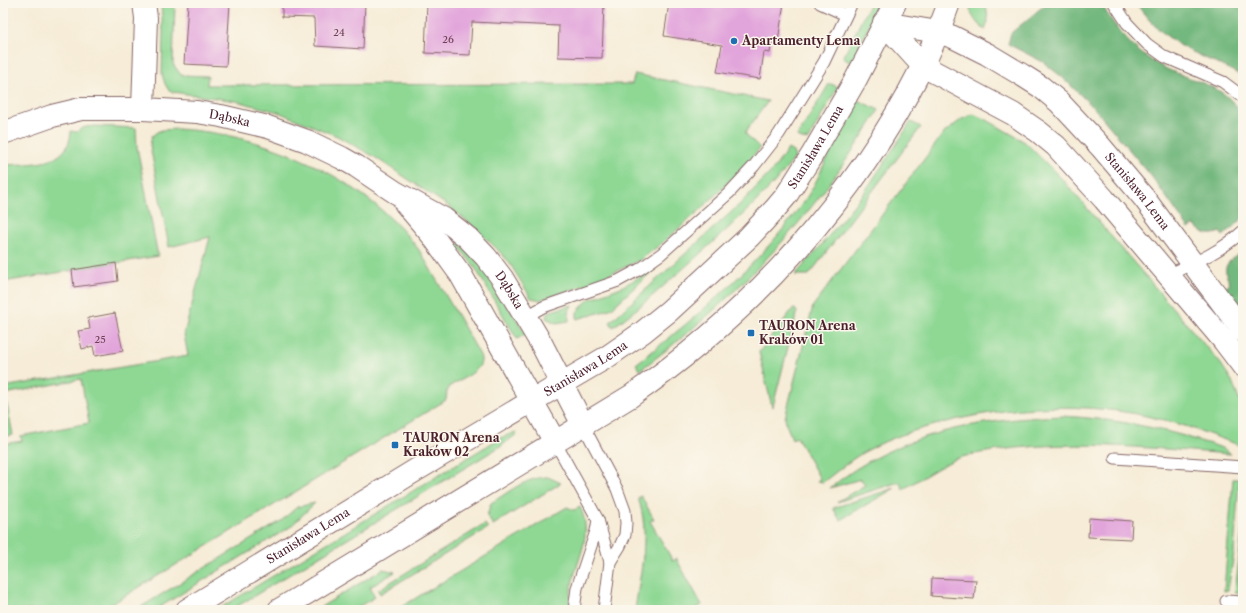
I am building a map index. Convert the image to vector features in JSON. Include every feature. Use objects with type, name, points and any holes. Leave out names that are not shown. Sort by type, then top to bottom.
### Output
[{"type":"street","points":[[143,109],[146,18],[144,3]]},
{"type":"street","name":"Stanisława Lema","points":[[187,610],[532,400],[607,358],[643,332],[713,271],[749,237],[775,209],[796,181],[812,155],[856,79],[895,3]]},
{"type":"street","points":[[279,610],[631,396],[688,354],[730,317],[798,248],[845,191],[902,103],[938,32],[949,3]]},
{"type":"street","points":[[884,23],[922,66],[1013,114],[1056,146],[1104,199],[1224,341],[1243,366]]},
{"type":"street","name":"Stanisława Lema","points":[[884,23],[953,36],[987,54],[1041,87],[1059,102],[1101,147],[1144,198],[1243,332]]},
{"type":"street","name":"Dąbska","points":[[3,133],[52,116],[81,109],[143,109],[197,112],[268,127],[307,141],[342,158],[395,192],[444,219],[468,238],[486,257],[502,278],[525,317],[562,383],[583,425]]},
{"type":"street","name":"Dąbska","points":[[395,192],[432,235],[461,275],[555,442]]},
{"type":"lane","points":[[820,3],[846,15]]},
{"type":"lane","points":[[525,317],[543,307],[618,281],[640,269],[661,254],[729,193],[754,166],[779,134],[824,62],[852,3]]},
{"type":"lane","points":[[1114,3],[1128,23],[1147,44],[1166,57],[1223,82],[1243,97]]},
{"type":"lane","points":[[1168,275],[1192,264],[1223,246],[1243,231]]},
{"type":"lane","points":[[583,425],[617,489],[625,511],[625,535],[610,562],[604,610]]},
{"type":"lane","points":[[555,442],[598,520],[610,562]]},
{"type":"lane","points":[[1115,458],[1243,467]]},
{"type":"lane","points":[[574,610],[577,588],[596,531],[598,520]]},
{"type":"lane","points":[[1226,601],[1243,602]]},
{"type":"green space","points":[[161,3],[175,3],[173,64],[181,75],[208,76],[207,85],[632,84],[635,74],[768,101],[745,133],[760,148],[739,172],[699,211],[640,260],[587,285],[540,300],[531,298],[509,262],[473,226],[447,205],[373,156],[337,136],[278,112],[236,101],[173,92],[168,89],[162,74],[163,32]]},
{"type":"green space","points":[[870,3],[880,3],[851,63],[843,58]]},
{"type":"green space","points":[[968,3],[986,3],[988,22],[985,30],[974,18]]},
{"type":"green space","points":[[1047,3],[1101,3],[1114,24],[1137,50],[1167,69],[1218,90],[1229,98],[1243,114],[1243,217],[1223,236],[1220,232],[1212,234],[1206,233],[1194,225],[1189,229],[1152,177],[1095,109],[1062,77],[1043,62],[1008,44],[1011,33]]},
{"type":"green space","points":[[1136,3],[1243,3],[1243,77],[1190,51],[1172,40],[1156,27]]},
{"type":"green space","points":[[829,84],[838,87],[808,140],[797,137]]},
{"type":"green space","points":[[857,100],[879,110],[847,159],[813,205],[754,272],[732,293],[687,333],[640,370],[636,364],[683,327],[728,287],[750,266],[789,221],[813,187]]},
{"type":"green space","points":[[973,114],[987,120],[1025,142],[1062,179],[1221,364],[1232,381],[1242,408],[1243,443],[1239,445],[1176,423],[1128,413],[1074,407],[1019,409],[965,418],[930,426],[902,435],[862,453],[823,482],[817,481],[820,479],[797,437],[792,439],[785,418],[813,306],[944,133],[962,119]]},
{"type":"green space","points":[[911,122],[921,127],[809,275],[795,275],[866,190]]},
{"type":"green space","points":[[95,126],[136,128],[137,147],[158,256],[3,282],[3,165],[36,163],[56,157],[63,152],[69,143],[71,131],[77,132],[83,128]]},
{"type":"green space","points":[[176,129],[210,132],[244,139],[278,150],[311,164],[342,181],[370,201],[396,224],[419,250],[480,355],[480,366],[471,374],[449,387],[446,400],[102,610],[3,610],[3,444],[22,441],[21,436],[89,423],[81,379],[5,394],[13,435],[3,437],[3,387],[188,356],[184,334],[210,237],[169,247],[150,145],[152,136],[157,132]]},
{"type":"green space","points":[[788,149],[793,152],[795,158],[759,199],[664,286],[613,327],[610,322],[739,205],[773,170]]},
{"type":"green space","points":[[457,243],[459,243],[481,264],[526,334],[517,339],[474,266]]},
{"type":"green space","points":[[1243,252],[1243,314],[1225,288],[1230,284],[1226,272],[1227,265]]},
{"type":"green space","points":[[661,263],[612,308],[577,319],[577,312],[588,300],[621,287],[642,276]]},
{"type":"green space","points":[[572,305],[568,313],[569,321],[556,323],[546,318],[548,313],[551,311]]},
{"type":"green space","points":[[795,309],[797,312],[772,407],[759,352],[792,310]]},
{"type":"green space","points":[[1063,416],[1116,421],[1150,427],[1225,449],[1231,454],[1119,446],[1035,446],[961,457],[903,489],[899,482],[837,502],[865,485],[861,479],[830,488],[856,469],[883,454],[940,432],[1001,421]]},
{"type":"green space","points":[[516,432],[517,434],[501,446],[231,610],[217,610],[500,438]]},
{"type":"green space","points":[[548,477],[561,483],[493,525],[487,516],[491,503],[525,482]]},
{"type":"green space","points":[[1233,479],[1239,479],[1234,553],[1228,590],[1224,591]]},
{"type":"green space","points":[[895,488],[840,520],[833,508]]},
{"type":"green space","points":[[641,496],[654,519],[650,521],[673,561],[677,558],[702,605],[697,608],[698,610],[635,610],[642,568],[644,540],[644,525],[638,498]]},
{"type":"green space","points":[[315,503],[290,527],[155,610],[136,610],[281,521],[297,507]]},
{"type":"green space","points":[[567,507],[574,510],[580,507],[585,525],[584,542],[573,580],[568,610],[396,610]]},
{"type":"green space","points":[[1243,523],[1243,591],[1235,593]]},
{"type":"green space","points":[[485,524],[488,528],[380,594],[378,590]]},
{"type":"green space","points":[[383,569],[395,572],[370,587],[375,597],[353,610],[316,610]]},
{"type":"building","points":[[188,3],[230,3],[226,66],[184,64]]},
{"type":"building","points":[[282,3],[365,3],[363,49],[315,46],[314,18],[282,17]]},
{"type":"building","points":[[427,3],[604,3],[602,58],[558,57],[559,26],[472,22],[470,55],[425,53]]},
{"type":"building","name":"Apartamenty Lema","points":[[669,3],[784,3],[778,41],[772,41],[770,53],[764,52],[760,79],[717,72],[722,45],[664,36]]},
{"type":"building","points":[[116,263],[118,281],[74,287],[72,270]]},
{"type":"building","points":[[115,313],[123,351],[95,356],[93,346],[82,349],[78,331],[90,329],[88,318]]},
{"type":"building","points":[[1089,518],[1132,521],[1131,539],[1088,537]]},
{"type":"building","points":[[932,578],[976,580],[974,599],[931,596]]},
{"type":"place","name":"Apartamenty Lema","points":[[734,41]]},
{"type":"place","name":"TAURON Arena Kraków 01","points":[[751,333]]},
{"type":"place","name":"TAURON Arena Kraków 02","points":[[395,445]]}]
